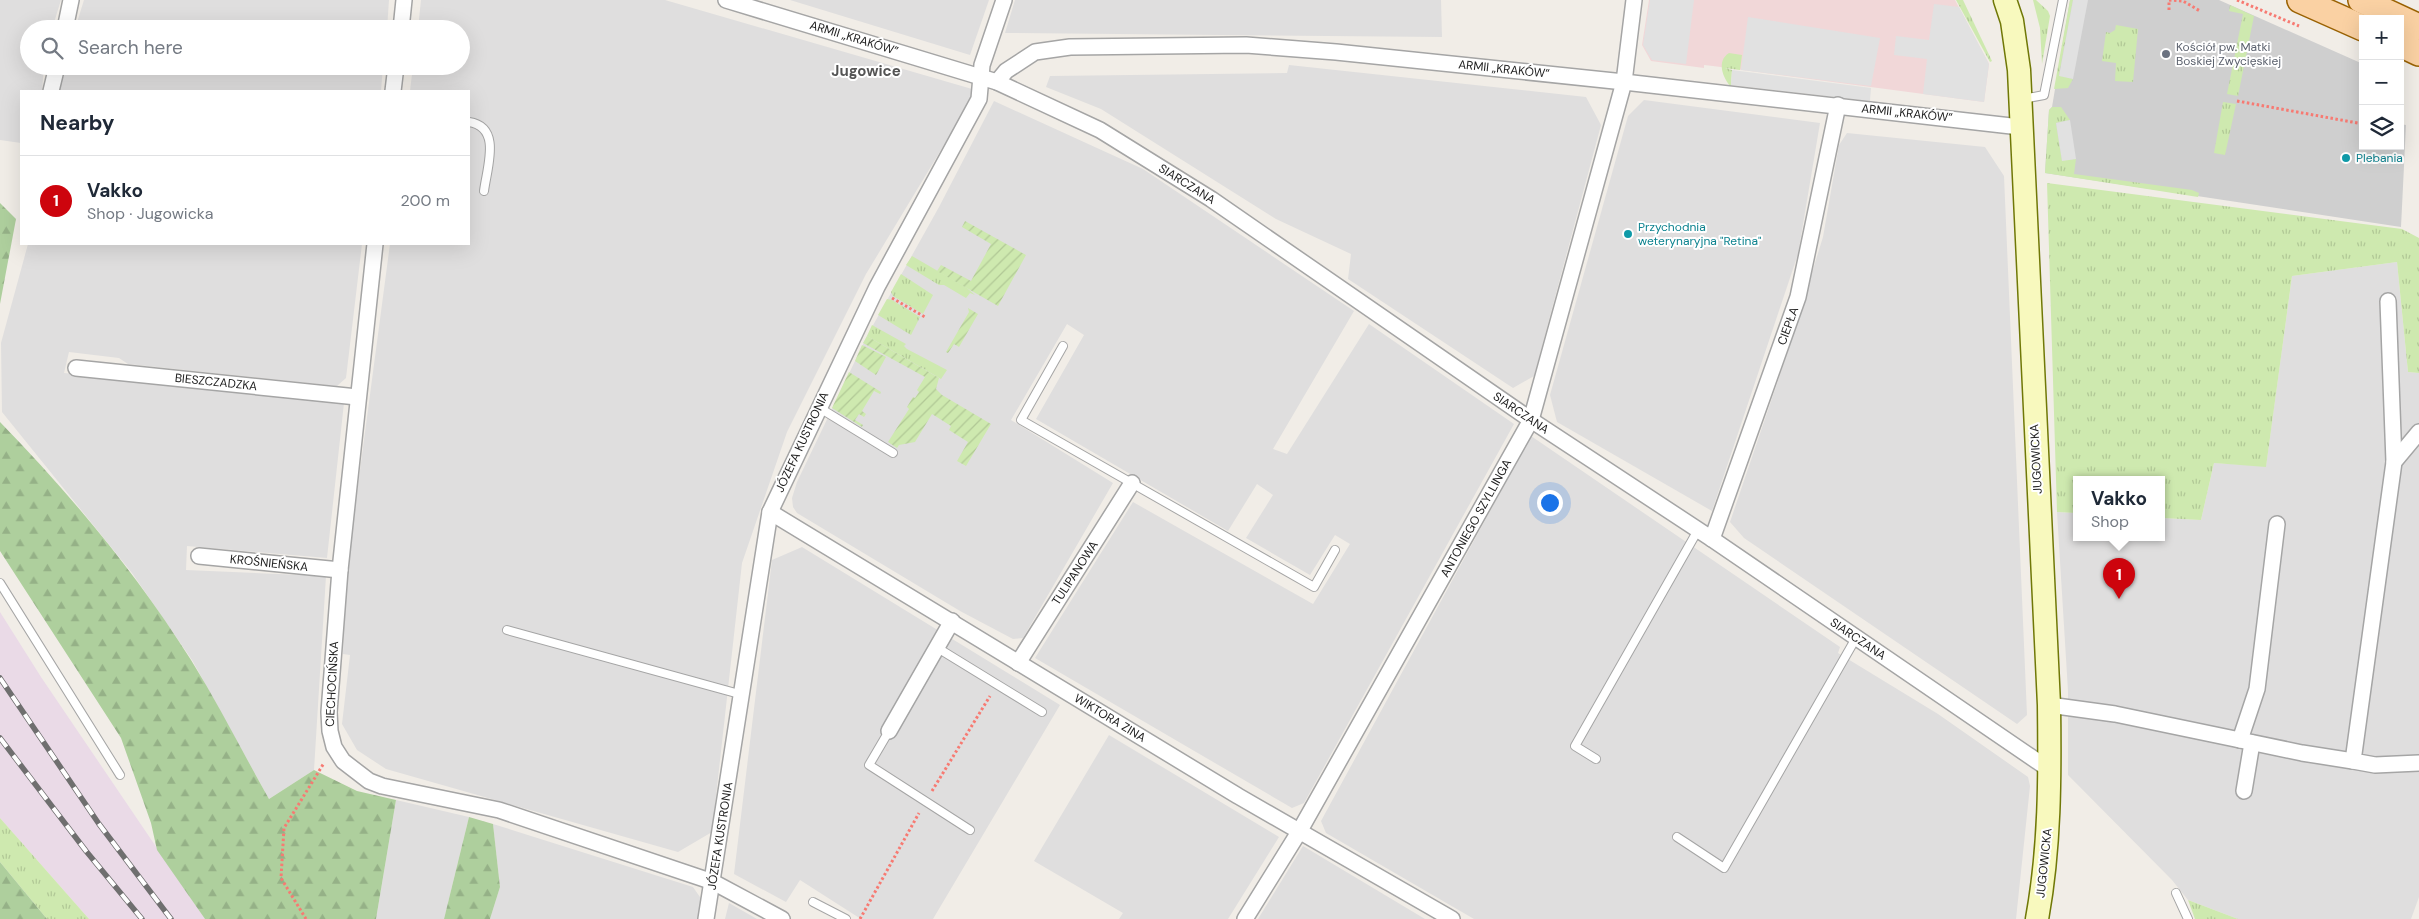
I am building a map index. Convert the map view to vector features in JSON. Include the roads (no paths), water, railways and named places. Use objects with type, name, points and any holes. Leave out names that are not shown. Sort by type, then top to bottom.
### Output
[{"type":"main road","points":[[2300,0],[2359,26]]},
{"type":"main road","points":[[2361,0],[2419,27]]},
{"type":"main road","points":[[2404,46],[2419,53]]},
{"type":"street","points":[[67,20],[71,0]]},
{"type":"street","points":[[402,20],[404,0]]},
{"type":"street","name":"ARMII „KRAKÓW”","points":[[726,0],[981,78]]},
{"type":"street","name":"JÓZEFA KUSTRONIA","points":[[706,919],[743,695],[770,512],[876,287],[979,99],[982,65],[1004,0]]},
{"type":"street","name":"ANTONIEGO SZYLLINGA","points":[[1245,919],[1300,832],[1531,420],[1624,82],[1634,0]]},
{"type":"street","name":"JUGOWICKA","points":[[2005,0],[2017,45],[2049,705],[2050,770],[2048,834],[2037,919]]},
{"type":"street","name":"ARMII „KRAKÓW”","points":[[997,82],[1006,71],[1035,52],[1070,47],[1246,45],[1336,52],[1624,82],[2020,126]]},
{"type":"street","points":[[51,90],[55,75]]},
{"type":"street","points":[[393,90],[395,75]]},
{"type":"street","name":"SIARCZANA","points":[[981,78],[997,82],[1100,130],[1211,199],[1531,420],[1712,539],[2050,770]]},
{"type":"street","name":"CIEPŁA","points":[[1712,539],[1798,297],[1838,106]]},
{"type":"street","name":"CIECHOCIŃSKA","points":[[375,245],[357,396],[340,570],[329,712],[330,731],[334,747],[343,761],[356,773],[382,786],[499,810],[713,882],[782,919]]},
{"type":"street","points":[[2353,761],[2394,462],[2388,301]]},
{"type":"street","name":"BIESZCZADZKA","points":[[76,368],[357,396]]},
{"type":"street","points":[[2394,462],[2419,432]]},
{"type":"street","name":"TULIPANOWA","points":[[1018,663],[1132,483]]},
{"type":"street","name":"WIKTORA ZINA","points":[[770,512],[1300,832],[1452,919]]},
{"type":"street","points":[[2244,792],[2246,742],[2257,688],[2277,524]]},
{"type":"street","name":"KROŚNIEŃSKA","points":[[199,556],[340,570]]},
{"type":"street","points":[[888,731],[952,621]]},
{"type":"street","points":[[2049,705],[2116,714],[2246,742],[2375,765],[2419,763]]},
{"type":"lane","points":[[2020,99],[2044,95],[2063,0]]},
{"type":"lane","points":[[470,122],[480,124],[488,132],[490,144],[484,191]]},
{"type":"lane","points":[[1063,346],[1021,420],[1314,587],[1335,550]]},
{"type":"lane","points":[[818,407],[894,453]]},
{"type":"lane","points":[[1596,758],[1575,746],[1698,530]]},
{"type":"lane","points":[[0,583],[120,775]]},
{"type":"lane","points":[[507,630],[743,695]]},
{"type":"lane","points":[[1677,837],[1724,868],[1856,638]]},
{"type":"lane","points":[[936,648],[1042,712]]},
{"type":"lane","points":[[888,731],[869,765],[970,830]]},
{"type":"lane","points":[[2176,893],[2188,919]]},
{"type":"lane","points":[[814,902],[846,919]]},
{"type":"railway","points":[[0,678],[99,824],[171,919]]},
{"type":"railway","points":[[0,738],[86,851],[142,919]]},
{"type":"place","name":"Kościół pw. Matki Boskiej Zwycięskiej","points":[[2166,54]]},
{"type":"place","name":"Plebania","points":[[2346,158]]},
{"type":"place","name":"Przychodnia weterynaryjna \"Retina\"","points":[[1628,234]]},
{"type":"place","name":"Vakko","points":[[2119,599]]},
{"type":"district","name":"Jugowice","points":[[866,71]]}]
